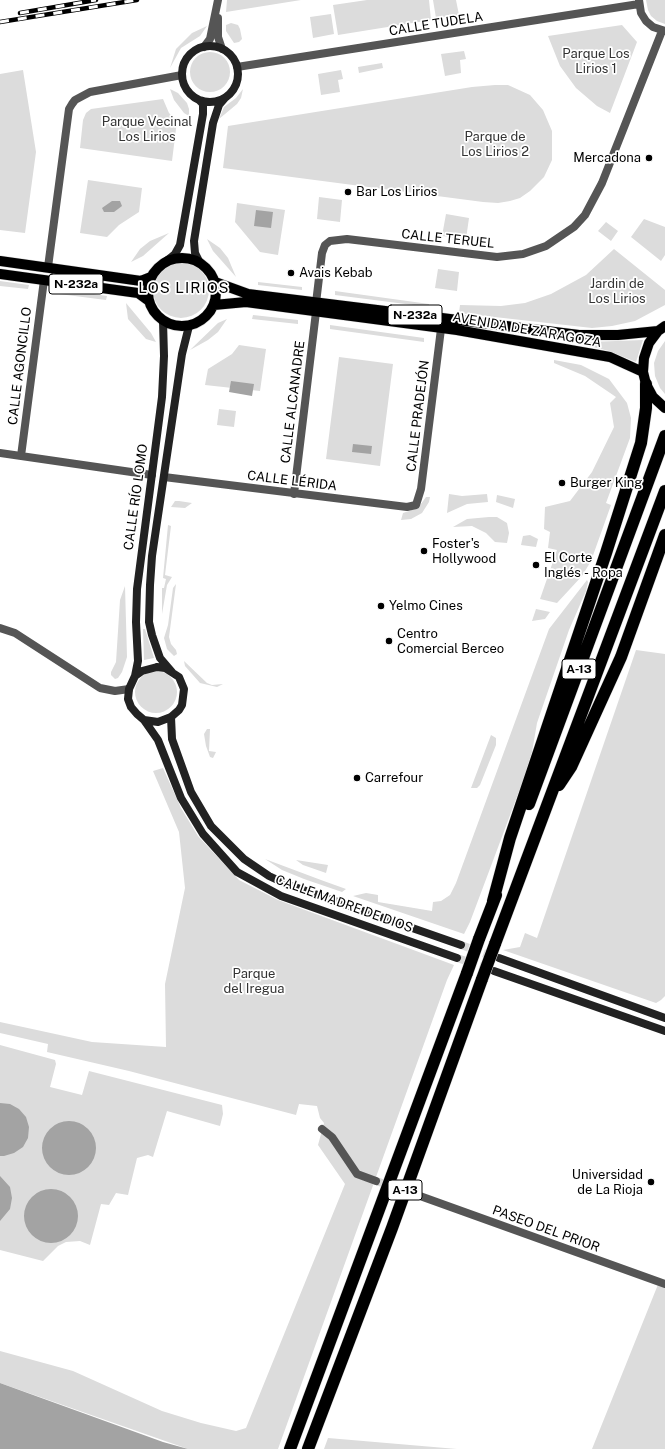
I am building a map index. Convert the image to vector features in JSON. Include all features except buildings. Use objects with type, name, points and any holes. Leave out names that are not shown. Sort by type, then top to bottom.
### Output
[{"type":"highway","points":[[493,901],[510,838],[606,553],[641,443],[646,408],[644,378]]},
{"type":"highway","name":"A-13","points":[[290,1449],[665,436]]},
{"type":"highway","name":"A-13","points":[[308,1449],[665,491]]},
{"type":"highway","points":[[549,800],[571,767],[621,658],[665,535]]},
{"type":"main road","points":[[149,301],[148,293],[151,277],[160,266],[175,254],[180,245],[204,108],[199,100],[187,90],[182,76],[186,60],[197,50],[204,47],[216,47],[222,49],[234,60],[237,67],[238,76],[236,84],[219,105],[213,124],[194,241],[195,253],[200,263],[211,274],[215,282],[216,294],[214,305],[208,315],[199,322],[189,326],[171,325],[163,321]]},
{"type":"main road","points":[[199,100],[212,102],[225,98]]},
{"type":"main road","points":[[160,266],[169,260],[180,258],[190,259],[200,263]]},
{"type":"main road","name":"N-232a","points":[[0,261],[141,281],[151,277]]},
{"type":"main road","name":"N-232a","points":[[0,274],[138,292],[149,301],[157,316],[163,321]]},
{"type":"main road","name":"AVENIDA DE ZARAGOZA","points":[[215,282],[248,294],[316,308],[610,357],[644,378]]},
{"type":"main road","name":"AVENIDA DE ZARAGOZA","points":[[214,305],[246,302],[579,335],[618,335],[661,329]]},
{"type":"main road","name":"CALLE RÍO LOMO","points":[[135,676],[138,661],[136,622],[137,589],[144,526],[149,501],[162,383],[164,356],[163,321]]},
{"type":"main road","name":"CALLE RÍO LOMO","points":[[172,672],[160,658],[155,648],[149,622],[152,556],[182,354],[189,326]]},
{"type":"main road","name":"N-232a","points":[[644,378],[644,358],[649,343],[661,329]]},
{"type":"main road","points":[[644,378],[653,397],[665,408]]},
{"type":"main road","points":[[157,667],[172,672],[179,677],[184,689],[182,705],[171,718],[158,722],[144,720],[131,707],[128,699],[129,689],[135,676],[149,668],[157,667]]},
{"type":"main road","name":"CALLE MADRE DE DIOS","points":[[171,718],[172,739],[191,792],[211,826],[244,859],[269,876],[286,884],[461,945]]},
{"type":"main road","name":"CALLE MADRE DE DIOS","points":[[144,720],[158,740],[182,798],[203,834],[237,872],[281,896],[457,958]]},
{"type":"main road","points":[[499,958],[665,1018]]},
{"type":"main road","points":[[494,971],[665,1031]]},
{"type":"street","points":[[219,0],[218,38],[222,49]]},
{"type":"street","points":[[639,2],[641,13],[646,21],[653,27],[663,31]]},
{"type":"street","name":"CALLE TUDELA","points":[[237,67],[639,2]]},
{"type":"street","points":[[204,47],[210,39],[218,10]]},
{"type":"street","name":"CALLE TERUEL","points":[[316,308],[322,253],[325,246],[330,241],[347,239],[497,257],[523,254],[546,246],[574,227],[585,215],[602,183],[663,31]]},
{"type":"street","points":[[48,267],[69,109],[75,100],[90,92],[182,76]]},
{"type":"street","name":"CALLE AGONCILLO","points":[[21,456],[44,280]]},
{"type":"street","name":"CALLE ALCANADRE","points":[[294,494],[316,308]]},
{"type":"street","name":"CALLE PRADEJÓN","points":[[416,504],[421,489],[441,329]]},
{"type":"street","points":[[0,453],[152,475]]},
{"type":"street","name":"CALLE LÉRIDA","points":[[164,477],[407,507],[416,504]]},
{"type":"street","points":[[0,628],[15,633],[100,688],[115,691],[129,689]]},
{"type":"street","points":[[322,1129],[332,1137],[357,1174],[376,1181]]},
{"type":"street","name":"PASEO DEL PRIOR","points":[[420,1196],[665,1284]]},
{"type":"green space","points":[[227,0],[301,0],[226,12]]},
{"type":"green space","points":[[367,0],[429,0],[431,20],[338,35],[333,5]]},
{"type":"green space","points":[[433,0],[456,0],[459,15],[436,18]]},
{"type":"green space","points":[[646,0],[665,0],[665,24],[657,21],[651,16]]},
{"type":"green space","points":[[331,14],[334,34],[313,38],[310,17]]},
{"type":"green space","points":[[231,23],[238,25],[240,29],[242,39],[239,42],[234,43],[226,31],[226,25]]},
{"type":"green space","name":"Parque Los Lirios 1","points":[[622,25],[637,42],[610,113],[597,106],[576,88],[560,66],[548,36]]},
{"type":"green space","points":[[207,26],[200,36],[181,48],[170,68],[176,49],[192,33]]},
{"type":"green space","points":[[464,51],[466,59],[460,60],[461,73],[445,76],[441,54]]},
{"type":"green space","points":[[210,52],[218,54],[224,58],[228,64],[230,72],[228,80],[224,86],[218,90],[210,92],[202,90],[196,86],[192,80],[190,72],[192,64],[196,58],[202,54]]},
{"type":"green space","points":[[382,63],[383,68],[359,73],[358,67]]},
{"type":"green space","points":[[23,70],[36,152],[25,233],[0,230],[0,74]]},
{"type":"green space","points":[[341,70],[343,79],[338,80],[340,92],[321,95],[318,74]]},
{"type":"green space","name":"Parque de Los Lirios 2","points":[[508,85],[530,95],[543,110],[552,131],[552,160],[544,177],[530,191],[520,198],[498,203],[483,202],[223,168],[228,126],[472,87]]},
{"type":"green space","points":[[170,89],[178,93],[187,103],[189,116],[184,113],[174,100]]},
{"type":"green space","points":[[243,89],[241,98],[237,104],[219,119],[224,107],[236,98]]},
{"type":"green space","name":"Parque Vecinal Los Lirios","points":[[163,99],[169,113],[177,121],[172,161],[80,148],[83,120],[86,113],[91,109]]},
{"type":"green space","points":[[88,180],[142,188],[139,212],[119,225],[107,237],[80,233]]},
{"type":"green space","points":[[319,197],[342,200],[340,222],[317,219]]},
{"type":"green space","points":[[237,203],[285,210],[278,255],[260,252],[235,222]]},
{"type":"green space","points":[[446,214],[469,218],[466,239],[442,236]]},
{"type":"green space","points":[[644,219],[665,227],[665,255],[661,261],[631,237]]},
{"type":"green space","points":[[606,222],[618,231],[611,241],[598,231]]},
{"type":"green space","points":[[169,233],[143,256],[131,262],[140,249],[150,241]]},
{"type":"green space","points":[[207,239],[220,248],[228,258],[236,277],[213,251]]},
{"type":"green space","name":"Jardin de Los Lirios","points":[[614,249],[665,290],[665,305],[635,321],[612,326],[592,328],[459,313],[460,305],[501,306],[525,303],[551,294],[586,275]]},
{"type":"green space","points":[[181,262],[196,267],[204,275],[209,290],[204,305],[196,313],[181,318],[166,313],[158,305],[153,290],[158,275],[166,267]]},
{"type":"green space","points":[[438,269],[459,272],[457,291],[435,288]]},
{"type":"green space","points":[[0,281],[29,285],[28,289],[0,286]]},
{"type":"green space","points":[[258,282],[302,287],[302,290],[258,285]]},
{"type":"green space","points":[[60,289],[107,296],[106,300],[59,294]]},
{"type":"green space","points":[[335,291],[429,304],[429,307],[335,295]]},
{"type":"green space","points":[[126,303],[151,333],[156,342],[146,339],[128,319]]},
{"type":"green space","points":[[253,315],[298,320],[298,324],[252,319]]},
{"type":"green space","points":[[227,319],[218,332],[208,340],[190,350],[218,323]]},
{"type":"green space","points":[[330,325],[424,338],[424,342],[330,329]]},
{"type":"green space","points":[[643,340],[636,362],[609,351],[589,346],[589,342]]},
{"type":"green space","points":[[665,341],[665,394],[660,388],[655,376],[654,363],[658,351]]},
{"type":"green space","points":[[239,345],[266,349],[260,391],[205,385],[208,369],[232,354]]},
{"type":"green space","points":[[339,357],[393,364],[380,466],[326,459]]},
{"type":"green space","points":[[554,360],[581,365],[609,379],[627,403],[631,418],[630,438],[606,503],[611,505],[591,561],[582,576],[557,603],[540,599],[557,550],[548,548],[550,532],[544,529],[545,507],[570,501],[592,472],[614,427],[610,403],[616,397],[585,376],[554,363]]},
{"type":"green space","points":[[219,409],[236,411],[234,427],[217,425]]},
{"type":"green space","points":[[449,494],[462,496],[487,494],[488,502],[467,504],[447,513]]},
{"type":"green space","points":[[497,495],[515,499],[513,508],[496,502]]},
{"type":"green space","points":[[426,497],[430,497],[429,502],[422,513],[411,519],[401,520],[403,513],[418,508]]},
{"type":"green space","points":[[175,501],[192,503],[185,508],[171,507]]},
{"type":"green space","points":[[497,517],[507,523],[509,533],[507,543],[495,542],[486,533],[472,526],[453,527],[467,519]]},
{"type":"green space","points":[[168,525],[171,526],[165,575],[172,577],[167,585],[162,614],[162,588],[164,588],[166,579],[163,578]]},
{"type":"green space","points":[[530,535],[538,539],[536,547],[521,545],[523,536]]},
{"type":"green space","points":[[587,580],[586,591],[569,630],[537,723],[532,752],[524,778],[470,922],[464,934],[353,896],[366,893],[378,895],[378,902],[432,911],[433,902],[441,901],[450,895],[456,883],[549,629]]},
{"type":"green space","points":[[176,584],[169,637],[171,644],[176,650],[177,654],[174,656],[167,649],[164,638],[168,625],[173,588]]},
{"type":"green space","points":[[125,586],[127,657],[122,672],[118,678],[115,679],[111,675],[111,672],[116,662],[120,600]]},
{"type":"green space","points":[[536,609],[550,612],[545,619],[532,621]]},
{"type":"green space","points":[[143,629],[145,629],[154,658],[144,660]]},
{"type":"green space","points":[[636,650],[665,654],[665,996],[656,1003],[503,950],[520,947],[525,933],[537,938]]},
{"type":"green space","points":[[184,661],[207,683],[212,685],[223,684],[217,687],[200,683],[185,666]]},
{"type":"green space","points":[[156,671],[171,677],[177,692],[171,707],[156,713],[141,707],[135,692],[141,677]]},
{"type":"green space","points":[[207,729],[210,729],[209,751],[216,752],[213,758],[210,757],[206,746],[204,734]]},
{"type":"green space","points":[[491,735],[496,738],[496,745],[480,785],[477,788],[471,788]]},
{"type":"green space","name":"Parque del Iregua","points":[[163,768],[181,808],[198,836],[239,880],[278,900],[454,965],[447,980],[278,1449],[188,1449],[0,1383],[0,1351],[73,1371],[162,1411],[201,1423],[236,1431],[246,1428],[345,1184],[318,1145],[324,1123],[320,1118],[317,1106],[299,1104],[296,1115],[129,1071],[47,1052],[48,1044],[0,1033],[0,1022],[92,1042],[166,1047],[165,984],[185,888],[179,832],[153,771]]},
{"type":"green space","points":[[265,859],[346,889],[342,892],[304,879],[282,870]]},
{"type":"green space","points":[[296,860],[328,865],[326,873],[303,865]]},
{"type":"green space","points":[[0,1045],[55,1060],[56,1064],[50,1087],[82,1095],[89,1071],[222,1105],[223,1114],[220,1126],[167,1111],[153,1157],[148,1155],[137,1158],[128,1195],[116,1193],[109,1205],[101,1204],[90,1245],[80,1241],[66,1242],[58,1246],[43,1261],[0,1250]]},
{"type":"green space","points":[[659,1282],[665,1284],[665,1449],[592,1449]]},
{"type":"green space","points":[[328,1438],[457,1449],[324,1449]]},
{"type":"shaded area","points":[[112,201],[120,201],[122,206],[114,212],[104,212],[102,208]]},
{"type":"shaded area","points":[[256,210],[273,212],[271,228],[254,226]]},
{"type":"shaded area","points":[[231,381],[254,384],[252,396],[229,392]]},
{"type":"shaded area","points":[[353,444],[372,446],[371,454],[352,452]]},
{"type":"shaded area","points":[[0,1103],[10,1104],[19,1109],[26,1117],[29,1127],[28,1138],[23,1147],[14,1153],[4,1156],[0,1156]]},
{"type":"shaded area","points":[[64,1121],[74,1121],[84,1125],[92,1133],[96,1143],[96,1153],[92,1163],[84,1171],[74,1175],[64,1175],[54,1171],[46,1163],[42,1153],[42,1143],[46,1133],[54,1125]]},
{"type":"shaded area","points":[[0,1176],[10,1187],[12,1198],[10,1209],[0,1221]]},
{"type":"shaded area","points":[[46,1189],[56,1189],[66,1193],[74,1201],[78,1211],[78,1221],[74,1231],[66,1239],[56,1243],[46,1243],[36,1239],[28,1231],[24,1221],[24,1211],[28,1201],[36,1193]]},
{"type":"shaded area","points":[[0,1383],[163,1442],[188,1449],[0,1449]]},
{"type":"tunnel","points":[[461,945],[494,957]]},
{"type":"tunnel","points":[[457,958],[490,969]]},
{"type":"tunnel","points":[[376,1181],[420,1196]]},
{"type":"railway","points":[[20,13],[96,0]]},
{"type":"railway","points":[[0,22],[137,0]]},
{"type":"place","name":"Mercadona","points":[[649,158]]},
{"type":"place","name":"Bar Los Lirios","points":[[348,192]]},
{"type":"place","name":"Avais Kebab","points":[[291,273]]},
{"type":"place","name":"Burger King","points":[[562,483]]},
{"type":"place","name":"Foster's Hollywood","points":[[424,551]]},
{"type":"place","name":"El Corte Inglés - Ropa","points":[[536,565]]},
{"type":"place","name":"Yelmo Cines","points":[[381,606]]},
{"type":"place","name":"Centro Comercial Berceo","points":[[389,641]]},
{"type":"place","name":"Carrefour","points":[[357,778]]},
{"type":"place","name":"Universidad de La Rioja","points":[[651,1182]]},
{"type":"district","name":"LOS LIRIOS","points":[[184,288]]}]
